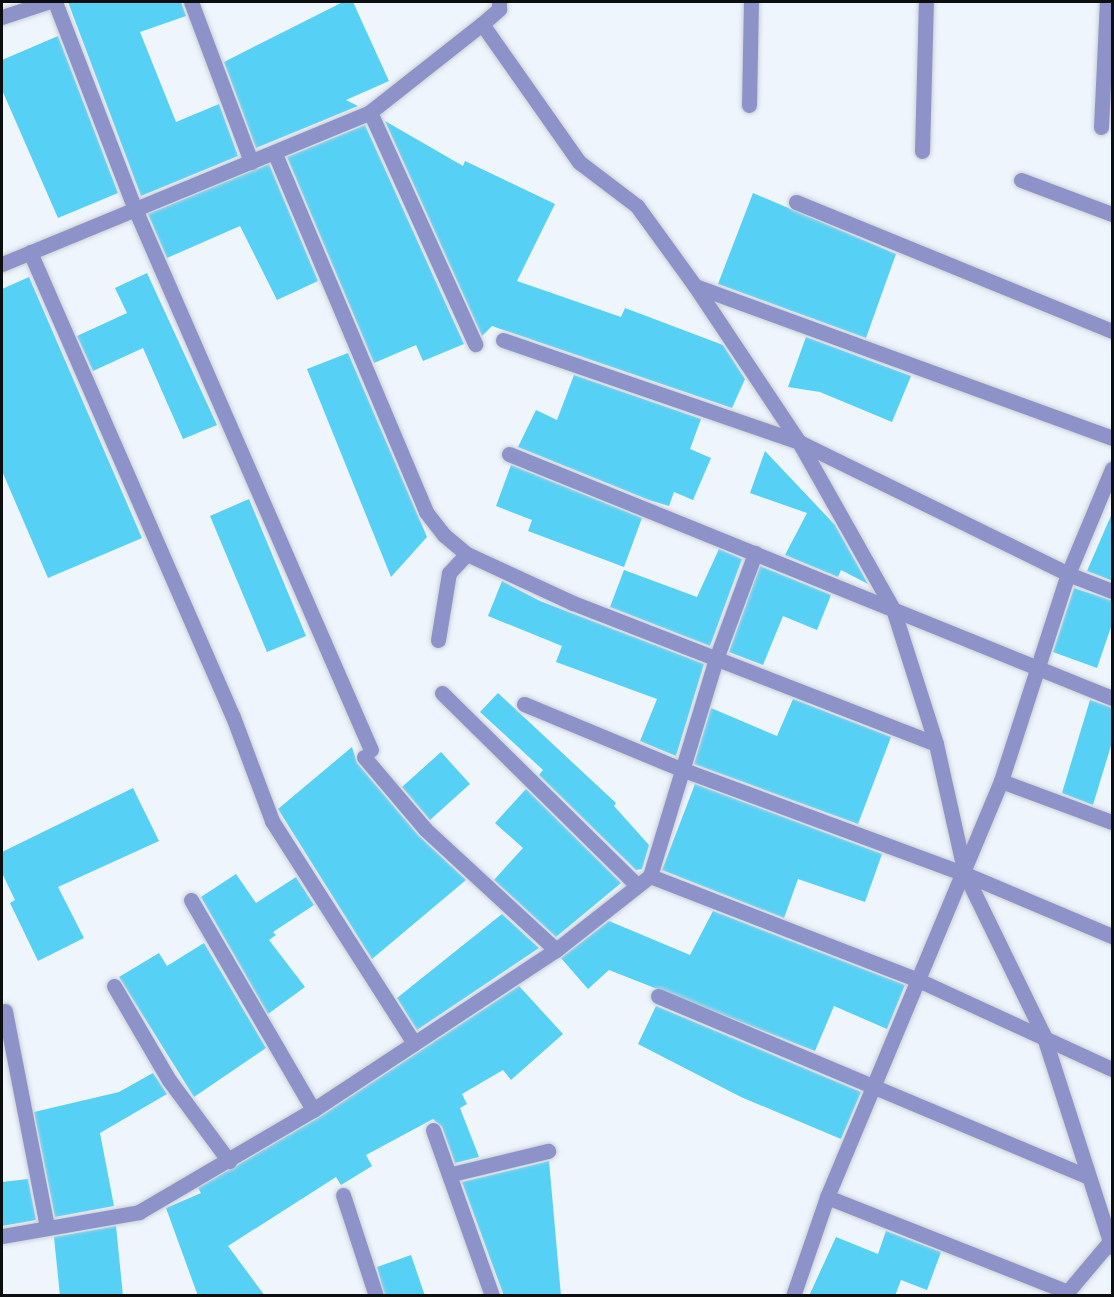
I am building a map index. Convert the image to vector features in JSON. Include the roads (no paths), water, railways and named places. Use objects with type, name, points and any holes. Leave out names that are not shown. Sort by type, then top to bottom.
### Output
[{"type":"street","points":[[2,17],[47,2]]},
{"type":"street","points":[[54,2],[135,209],[368,754],[425,829],[556,950]]},
{"type":"street","points":[[191,2],[251,162]]},
{"type":"street","points":[[749,105],[751,2]]},
{"type":"street","points":[[922,152],[926,2]]},
{"type":"street","points":[[1101,127],[1107,2]]},
{"type":"street","points":[[2,264],[274,154],[370,112],[491,15],[579,162],[637,206],[695,286],[799,442],[893,609],[936,744],[965,874],[1043,1034],[1087,1176],[1112,1242],[1066,1294],[827,1197]]},
{"type":"street","points":[[370,112],[475,344]]},
{"type":"street","points":[[274,154],[426,512],[467,554],[573,603],[717,656],[936,744]]},
{"type":"street","points":[[1021,180],[1113,214]]},
{"type":"street","points":[[796,202],[1113,331]]},
{"type":"street","points":[[30,252],[233,717],[272,821],[414,1043]]},
{"type":"street","points":[[695,286],[1113,438]]},
{"type":"street","points":[[503,340],[799,442],[1068,574],[1113,591]]},
{"type":"street","points":[[509,454],[1113,698]]},
{"type":"street","points":[[793,1296],[827,1197],[878,1084],[916,979],[965,874],[1001,781],[1068,574],[1113,469]]},
{"type":"street","points":[[2,1236],[139,1212],[313,1110],[556,950],[650,876],[717,656],[755,553]]},
{"type":"street","points":[[438,640],[449,573],[467,554]]},
{"type":"street","points":[[442,693],[637,885]]},
{"type":"street","points":[[524,704],[681,769],[965,874],[1113,936]]},
{"type":"street","points":[[1001,781],[1113,822]]},
{"type":"street","points":[[650,876],[916,979],[1043,1034],[1113,1070]]},
{"type":"street","points":[[191,900],[313,1110]]},
{"type":"street","points":[[114,986],[169,1080],[229,1161]]},
{"type":"street","points":[[658,996],[878,1084],[1087,1176]]},
{"type":"street","points":[[5,1011],[47,1228]]},
{"type":"street","points":[[433,1130],[452,1174],[492,1296]]},
{"type":"street","points":[[452,1174],[548,1151]]},
{"type":"street","points":[[343,1195],[376,1296]]}]
